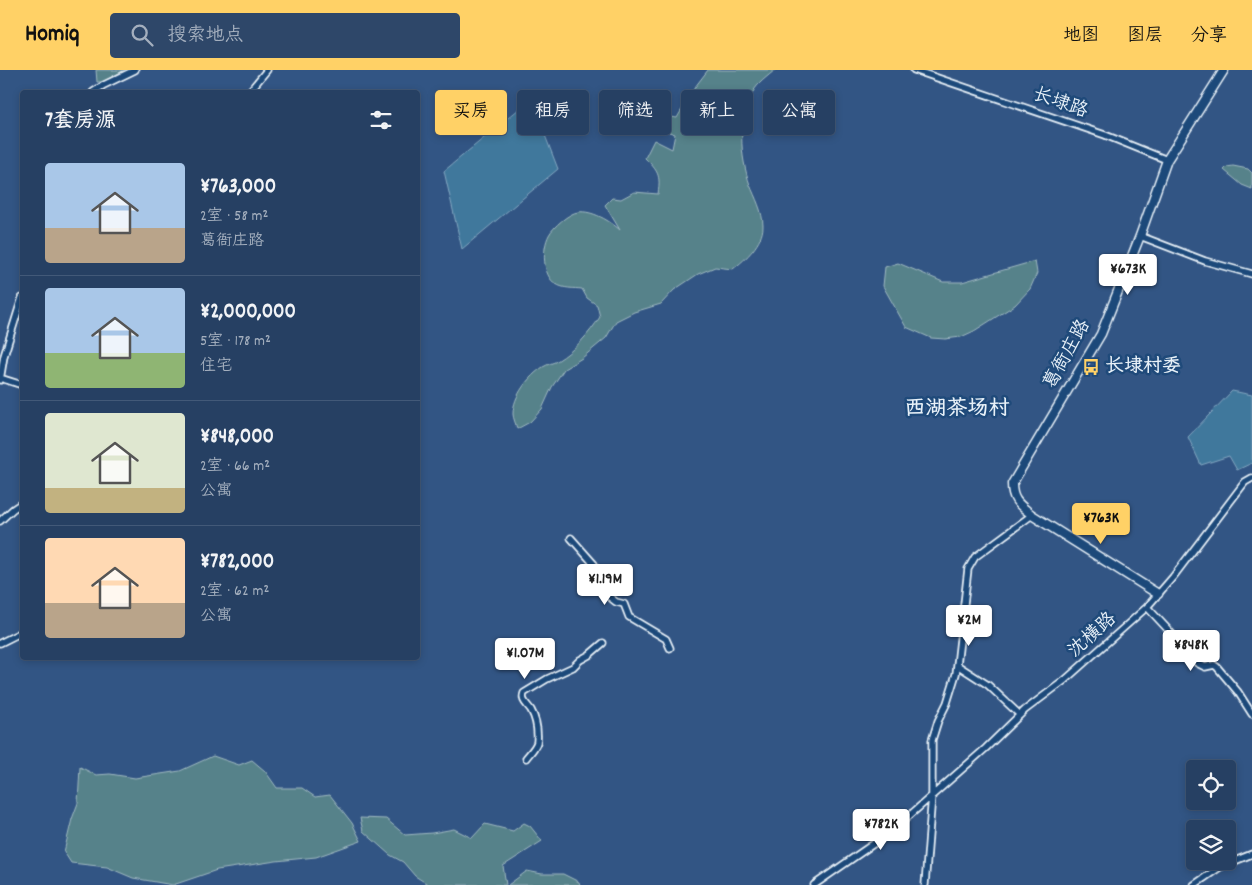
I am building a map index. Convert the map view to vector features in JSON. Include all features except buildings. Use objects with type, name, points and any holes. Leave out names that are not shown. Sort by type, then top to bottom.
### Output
[{"type":"street","points":[[96,90],[135,70]]},
{"type":"street","points":[[250,90],[267,70]]},
{"type":"street","name":"长埭路","points":[[914,70],[1105,135],[1167,160]]},
{"type":"street","name":"葛衙庄路","points":[[1158,594],[1032,515],[1016,502],[1012,494],[1012,484],[1101,334],[1140,236],[1167,160],[1224,70]]},
{"type":"street","points":[[1140,236],[1205,261],[1252,274]]},
{"type":"street","points":[[20,304],[4,356],[0,379],[20,384]]},
{"type":"street","name":"沈横路","points":[[814,885],[892,831],[986,748],[1020,715],[1065,680],[1147,607],[1245,482],[1252,478]]},
{"type":"street","points":[[0,521],[20,504]]},
{"type":"street","points":[[925,885],[932,795],[932,740],[956,674],[968,569],[975,557],[988,546],[1032,515]]},
{"type":"street","points":[[571,538],[594,564],[607,595],[616,602],[624,604],[629,617],[666,639],[670,648]]},
{"type":"street","points":[[1147,607],[1197,663],[1204,666],[1214,665],[1217,667],[1238,692],[1252,714]]},
{"type":"street","points":[[0,643],[20,633]]},
{"type":"street","points":[[526,758],[537,742],[537,727],[530,709],[524,703],[522,696],[524,693],[547,679],[573,667],[603,643]]},
{"type":"street","points":[[957,665],[988,685],[1020,715]]},
{"type":"street","points":[[1194,885],[1220,867],[1252,854]]},
{"type":"green space","points":[[96,70],[124,70],[103,82],[97,82]]},
{"type":"green space","points":[[708,70],[775,70],[753,92],[753,90],[693,90]]},
{"type":"green space","points":[[681,111],[681,135],[742,135],[744,162],[763,221],[762,232],[757,244],[733,269],[715,267],[698,274],[674,290],[661,304],[634,312],[616,321],[606,338],[582,358],[564,369],[552,387],[542,409],[530,422],[517,429],[513,416],[514,407],[527,381],[545,366],[564,357],[576,347],[600,317],[597,305],[587,298],[582,289],[565,288],[551,280],[546,268],[544,254],[549,235],[562,221],[578,212],[600,217],[620,230],[605,205],[612,198],[621,199],[634,192],[658,194],[658,174],[645,158],[654,140],[672,149],[675,134],[671,133],[671,117],[677,118]]},
{"type":"green space","points":[[1233,166],[1248,169],[1252,173],[1252,189],[1242,185],[1224,170],[1227,167]]},
{"type":"green space","points":[[1035,261],[1037,273],[1030,289],[1015,305],[961,337],[931,338],[906,327],[883,286],[885,267],[898,263],[943,282],[962,282]]},
{"type":"green space","points":[[213,756],[239,765],[252,760],[265,771],[277,788],[302,788],[315,797],[330,795],[352,823],[361,841],[316,857],[217,870],[173,885],[133,878],[107,867],[71,863],[64,852],[78,803],[80,767],[96,775],[110,774],[135,778],[180,771]]},
{"type":"green space","points":[[360,818],[386,819],[405,835],[454,829],[472,838],[485,824],[513,831],[524,823],[530,826],[542,841],[503,866],[506,885],[429,885],[415,876],[403,862],[390,855],[363,831]]},
{"type":"green space","points":[[527,871],[542,874],[563,874],[579,882],[580,885],[508,885]]},
{"type":"water","points":[[517,111],[517,135],[545,135],[558,169],[462,249],[444,171],[488,135],[507,135],[507,119]]},
{"type":"water","points":[[1232,391],[1252,395],[1252,463],[1237,470],[1229,456],[1201,465],[1188,437]]},
{"type":"place","name":"长埭村委","points":[[1091,367]]},
{"type":"district","name":"西湖茶场村","points":[[957,410]]}]
